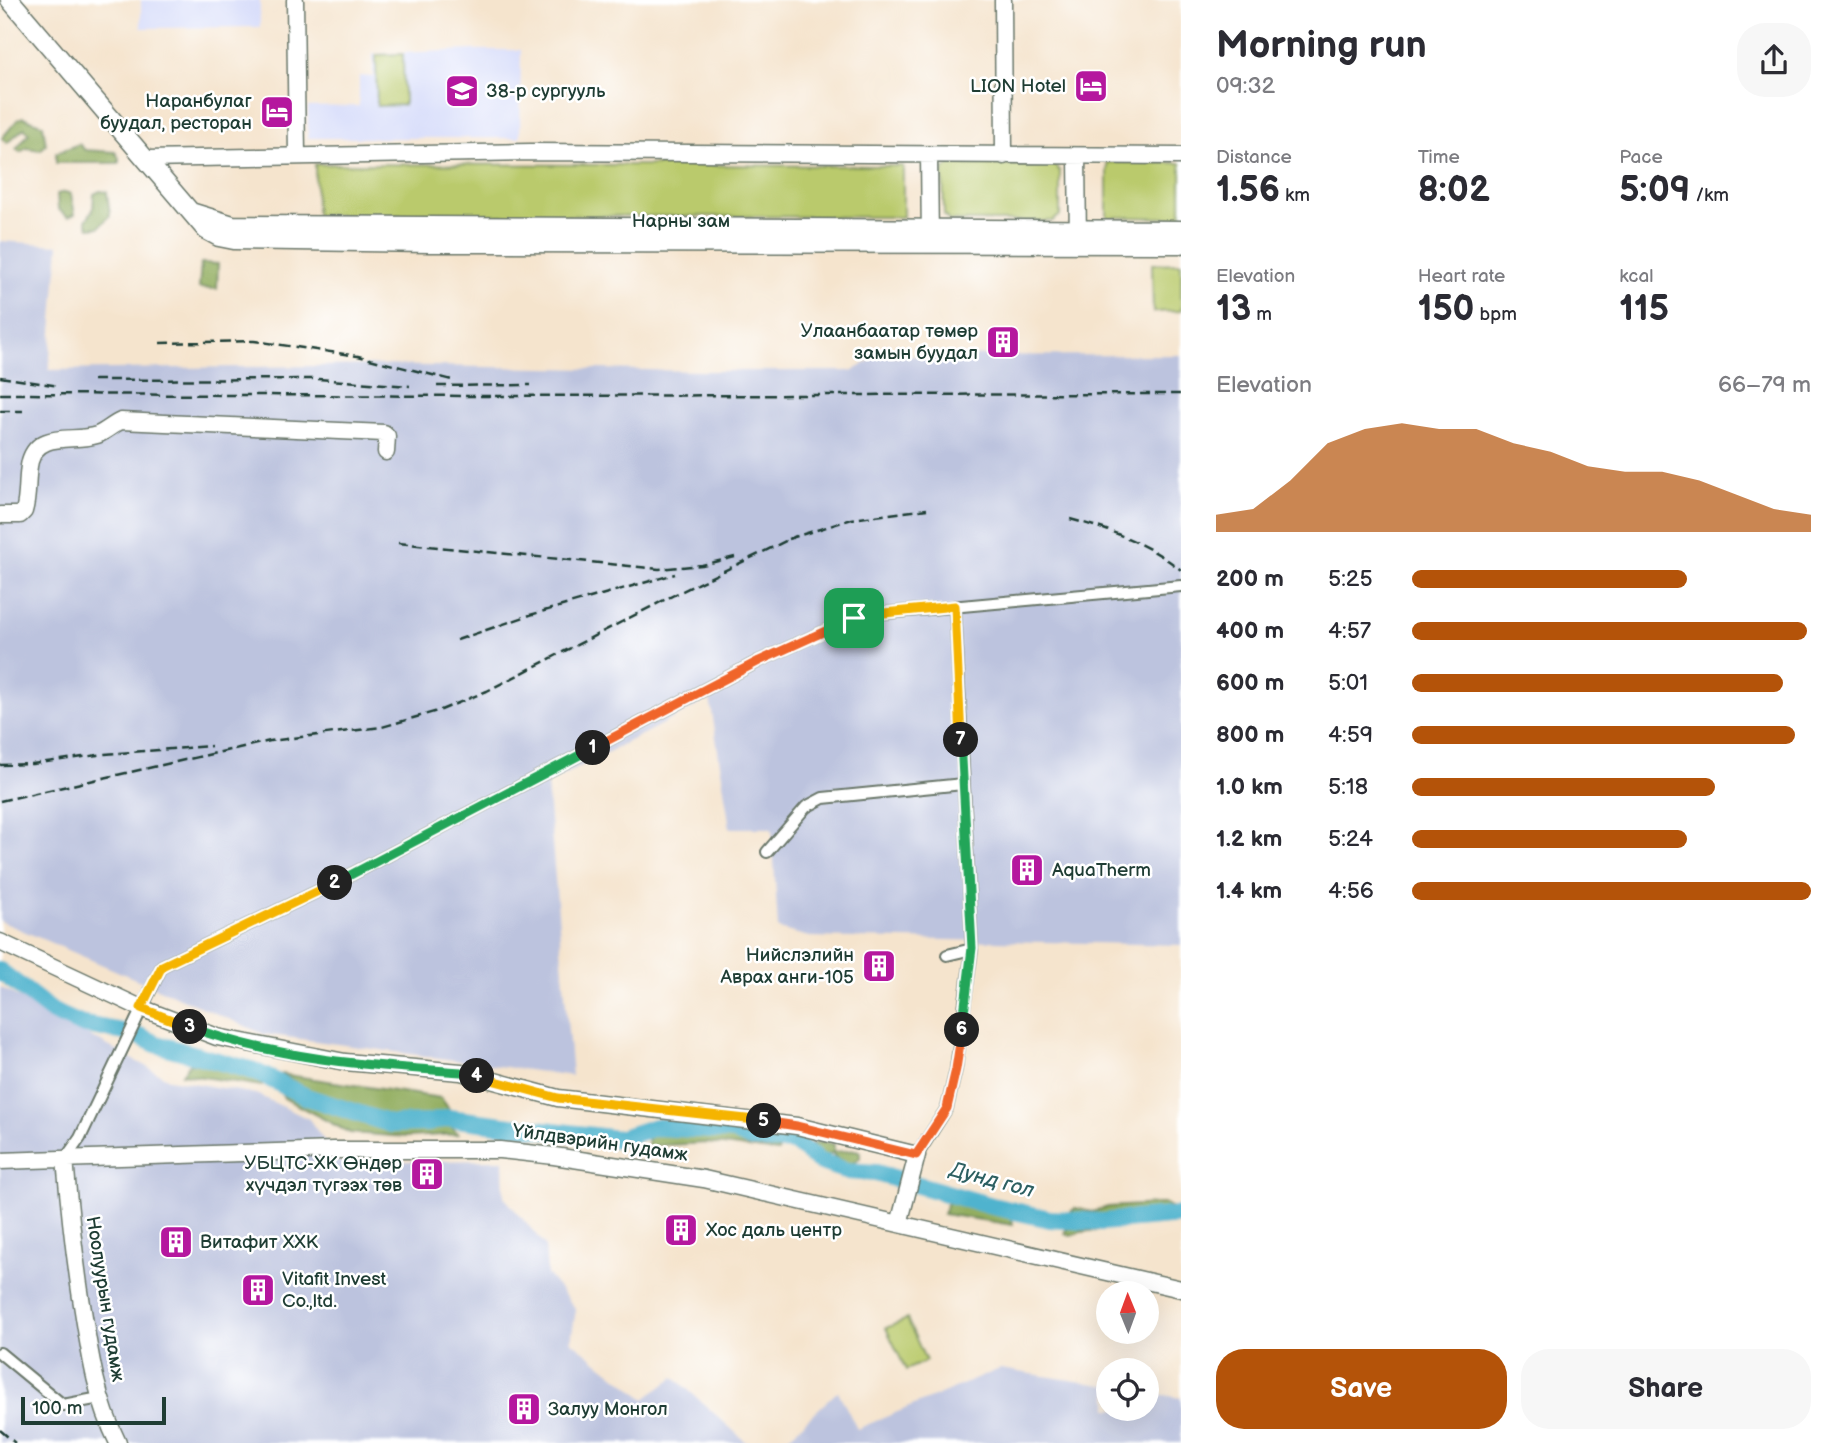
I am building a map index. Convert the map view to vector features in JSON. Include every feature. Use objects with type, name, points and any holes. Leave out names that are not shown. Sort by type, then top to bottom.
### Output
[{"type":"main road","name":"Нарны зам","points":[[10,0],[206,230],[219,237],[234,240],[429,243],[1078,236],[1181,230]]},
{"type":"main road","name":"Нарны зам","points":[[1078,236],[1181,244]]},
{"type":"street","points":[[295,0],[297,156]]},
{"type":"street","points":[[1003,0],[1004,156]]},
{"type":"street","points":[[147,159],[531,152],[1181,156]]},
{"type":"street","points":[[929,155],[930,236]]},
{"type":"street","points":[[1077,156],[1078,236]]},
{"type":"street","points":[[0,515],[20,515],[24,511],[29,463],[35,448],[46,441],[100,434],[121,421],[384,433],[387,436],[386,452]]},
{"type":"street","points":[[65,1159],[77,1144],[162,966],[337,882],[759,661],[859,616],[1181,586]]},
{"type":"street","points":[[900,1218],[915,1159],[947,1108],[956,1069],[972,948],[955,606]]},
{"type":"street","points":[[767,852],[806,807],[823,798],[962,784]]},
{"type":"street","points":[[0,942],[139,1011],[217,1037],[345,1062],[461,1072],[558,1098],[797,1126],[915,1159]]},
{"type":"street","points":[[947,955],[972,948]]},
{"type":"street","name":"Yйлдвэрийн гудамж","points":[[0,1161],[334,1150],[500,1150],[704,1179],[900,1218],[1181,1289]]},
{"type":"street","name":"Ноолуурын гудамж","points":[[65,1159],[71,1236],[88,1347],[100,1398],[118,1443]]},
{"type":"street","points":[[0,1353],[63,1405],[100,1398]]},
{"type":"shaded area","points":[[141,0],[260,0],[260,27],[141,28]]},
{"type":"shaded area","name":"38-р сургууль","points":[[521,50],[520,138],[308,138],[308,107],[359,106],[359,76],[373,77],[373,54]]},
{"type":"shaded area","points":[[0,241],[59,245],[49,370],[378,365],[852,371],[878,356],[1181,355],[1181,945],[809,937],[778,929],[772,828],[730,828],[710,699],[547,784],[572,1076],[264,1034],[0,921]]},
{"type":"shaded area","points":[[0,987],[169,1079],[256,1094],[309,1119],[339,1162],[503,1160],[504,1197],[545,1245],[547,1274],[576,1309],[571,1341],[645,1399],[674,1377],[747,1443],[0,1443]]},
{"type":"shaded area","points":[[1000,1369],[1096,1384],[1096,1421],[1159,1421],[1159,1394],[1181,1398],[1181,1443],[782,1443],[838,1391],[857,1429]]},
{"type":"green space","points":[[403,54],[404,105],[377,106],[376,55]]},
{"type":"green space","points":[[23,117],[43,125],[46,145],[40,150],[27,148],[20,152],[16,149],[29,133],[24,128],[7,143],[2,138],[18,119]]},
{"type":"green space","points":[[79,144],[85,150],[115,152],[119,163],[56,163],[56,153]]},
{"type":"green space","points":[[1107,162],[1181,163],[1181,218],[1107,217]]},
{"type":"green space","points":[[315,164],[903,166],[903,217],[316,215]]},
{"type":"green space","points":[[950,164],[1054,165],[1060,171],[1060,215],[1053,221],[949,221],[944,215],[943,171]]},
{"type":"green space","points":[[107,192],[110,216],[99,227],[89,228],[86,220],[93,210],[94,194]]},
{"type":"green space","points":[[57,194],[71,194],[75,214],[68,217],[58,209]]},
{"type":"green space","points":[[201,263],[218,264],[217,289],[199,288]]},
{"type":"green space","points":[[1181,263],[1181,311],[1153,312],[1152,264]]},
{"type":"green space","points":[[190,1063],[229,1068],[264,1080],[262,1086],[182,1074]]},
{"type":"green space","points":[[281,1074],[441,1098],[452,1113],[413,1120],[376,1116],[309,1090]]},
{"type":"green space","points":[[280,1089],[361,1120],[411,1128],[449,1123],[458,1134],[408,1137],[350,1133],[284,1098]]},
{"type":"green space","points":[[648,1132],[723,1133],[779,1147],[778,1152],[707,1143],[647,1146]]},
{"type":"green space","points":[[822,1142],[834,1144],[834,1152],[857,1150],[860,1152],[860,1158],[854,1163],[846,1163],[834,1156],[833,1152],[828,1156],[821,1155],[808,1145]]},
{"type":"green space","points":[[948,1202],[997,1208],[1011,1213],[1013,1225],[943,1214]]},
{"type":"green space","points":[[1166,1204],[1172,1208],[1171,1212],[1116,1218],[1066,1217],[1076,1208],[1092,1212],[1108,1207]]},
{"type":"green space","points":[[1161,1220],[1070,1236],[1065,1234],[1067,1229],[1096,1224]]},
{"type":"green space","points":[[907,1319],[926,1361],[906,1370],[886,1328]]},
{"type":"waterway","name":"Дунд гол","points":[[0,971],[53,1012],[80,1024],[135,1034],[156,1044],[254,1071],[307,1097],[391,1124],[428,1123],[448,1118],[618,1139],[655,1127],[734,1131],[751,1139],[794,1142],[818,1161],[847,1171],[876,1173],[992,1206],[1050,1219],[1101,1222],[1181,1215]]},
{"type":"railway","points":[[160,343],[254,341],[358,356],[452,380]]},
{"type":"railway","points":[[0,377],[59,386]]},
{"type":"railway","points":[[93,380],[317,379],[410,386]]},
{"type":"railway","points":[[437,386],[531,385]]},
{"type":"railway","points":[[0,394],[1181,394]]},
{"type":"railway","points":[[0,411],[23,411]]},
{"type":"railway","points":[[788,539],[852,519],[927,509]]},
{"type":"railway","points":[[1070,519],[1128,538],[1181,570]]},
{"type":"railway","points":[[0,801],[270,741],[382,727],[441,710],[487,691],[796,536]]},
{"type":"railway","points":[[398,543],[659,569],[702,565],[735,557]]},
{"type":"railway","points":[[457,640],[530,615],[675,574]]},
{"type":"railway","points":[[0,765],[211,746]]},
{"type":"railway","points":[[0,1430],[15,1443]]},
{"type":"place","name":"LION Hotel","points":[[1091,86]]},
{"type":"place","name":"38-р сургууль","points":[[462,91]]},
{"type":"place","name":"Наранбулаг буудал, ресторан","points":[[277,112]]},
{"type":"place","name":"Улаанбаатар төмөр замын буудал","points":[[1003,342]]},
{"type":"place","name":"AquaTherm","points":[[1027,870]]},
{"type":"place","name":"Нийслэлийн Аврах анги-105","points":[[879,966]]},
{"type":"place","name":"УБЦТС-ХК Өндөр хүчдэл түгээх төв","points":[[427,1174]]},
{"type":"place","name":"Хос даль центр","points":[[681,1230]]},
{"type":"place","name":"Витафит ХХК","points":[[176,1242]]},
{"type":"place","name":"Vitafit Invest Co.,ltd.","points":[[258,1290]]},
{"type":"place","name":"Залуу Монгол","points":[[524,1409]]},
{"type":"route","points":[[955,606],[972,948],[956,1069],[947,1108],[916,1155],[797,1126],[558,1098],[461,1072],[345,1062],[268,1049],[217,1037],[141,1008],[162,966],[337,882],[759,661],[854,618],[955,606]]}]
